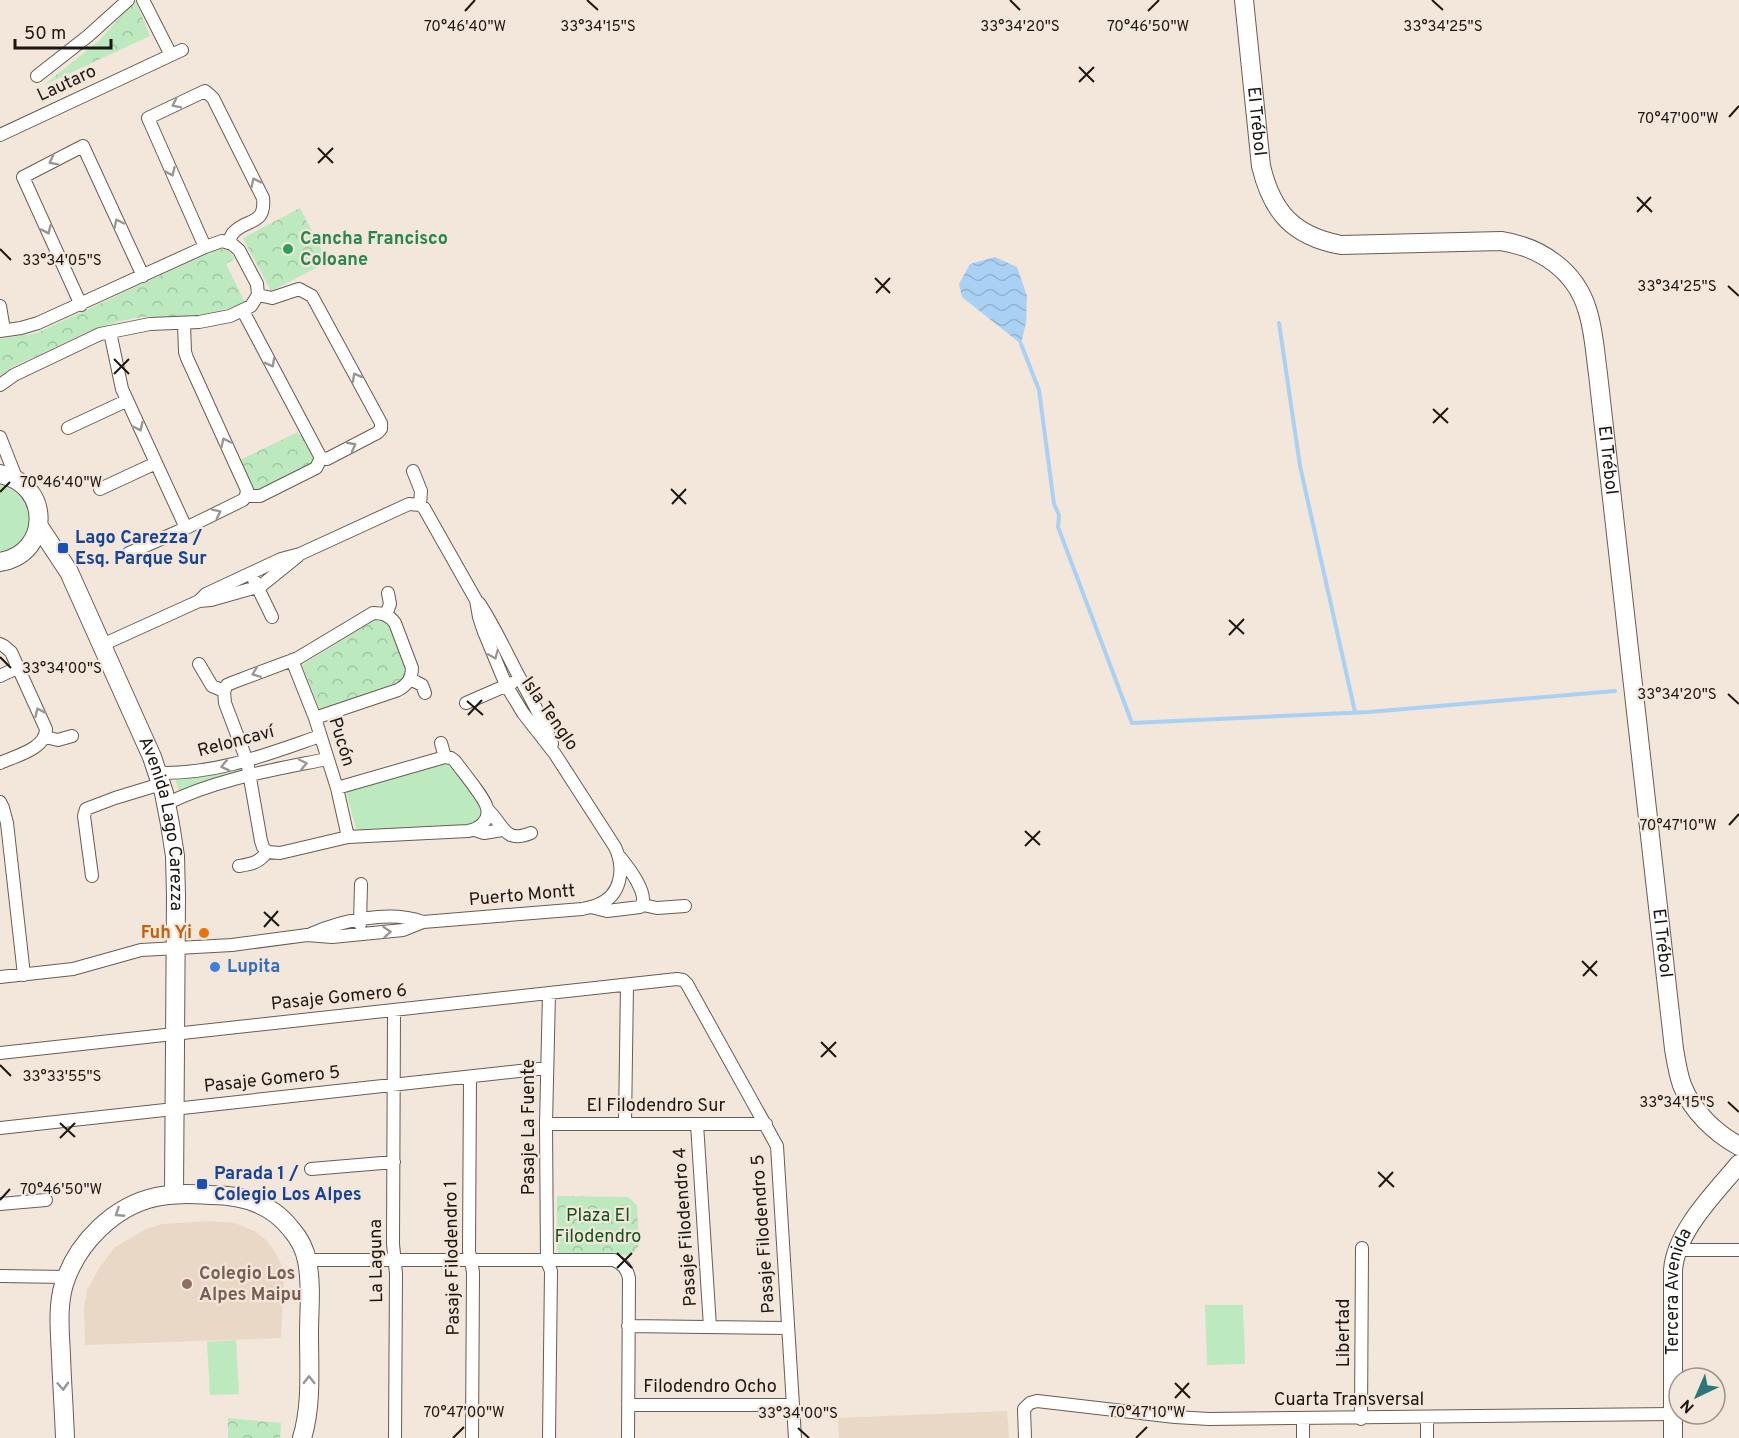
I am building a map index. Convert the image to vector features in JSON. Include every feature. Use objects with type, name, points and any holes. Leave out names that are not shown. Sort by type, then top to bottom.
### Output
[{"type":"street","points":[[37,76],[95,30],[128,0]]},
{"type":"street","name":"Lautaro","points":[[0,135],[176,53],[143,0]]},
{"type":"street","name":"El Trébol","points":[[1244,0],[1261,166],[1276,207],[1288,221],[1313,236],[1341,245],[1501,241],[1514,244],[1541,253],[1552,260],[1575,284],[1584,303],[1590,324],[1598,374],[1674,1049],[1682,1085],[1692,1104],[1714,1128],[1739,1146]]},
{"type":"street","points":[[205,247],[148,118],[205,91],[213,98],[263,198],[262,213],[257,219],[236,231],[228,242]]},
{"type":"street","points":[[81,305],[23,177],[83,146],[143,276]]},
{"type":"street","points":[[0,306],[2,331],[30,326],[218,242],[228,242],[239,250],[258,288],[258,295],[251,306],[243,311],[221,318],[184,324],[150,324],[110,332],[94,337],[21,371],[0,385]]},
{"type":"street","points":[[258,295],[272,298],[299,289],[312,296],[381,423],[381,429],[377,433],[327,459],[321,458]]},
{"type":"street","points":[[243,311],[321,458]]},
{"type":"street","points":[[129,553],[186,528],[243,500],[246,496],[247,490],[186,358],[184,324]]},
{"type":"street","points":[[110,332],[118,375],[126,401],[186,528]]},
{"type":"street","points":[[68,428],[126,401]]},
{"type":"street","points":[[0,437],[9,477],[30,492],[36,502],[38,513],[38,525],[31,543],[22,553],[0,562]]},
{"type":"street","points":[[246,496],[260,495],[316,468],[321,458]]},
{"type":"street","points":[[100,489],[156,463]]},
{"type":"street","points":[[200,601],[206,594],[280,559],[300,554],[414,504],[421,490],[413,471]]},
{"type":"street","name":"Isla Tenglo","points":[[414,504],[427,510],[476,600],[484,632],[506,685],[523,713],[555,754],[619,855],[630,868],[643,895],[643,905]]},
{"type":"street","name":"Avenida Lago Carezza","points":[[38,525],[72,579],[146,741],[160,779],[166,804],[174,856],[176,948],[174,1194]]},
{"type":"street","name":"Avenida Lago Carezza","points":[[22,553],[40,553],[54,562],[72,579]]},
{"type":"street","points":[[102,645],[200,601],[257,587],[300,554]]},
{"type":"street","points":[[251,573],[272,617]]},
{"type":"street","points":[[386,615],[390,604],[388,592]]},
{"type":"street","points":[[476,600],[492,621],[546,726],[555,754]]},
{"type":"street","points":[[315,718],[398,690],[407,684],[412,668],[395,623],[386,615],[373,613],[366,616],[292,660],[227,685],[224,692],[225,703],[247,761],[261,841],[267,852],[280,854],[348,837],[475,830],[484,833],[502,830],[518,837],[531,833]]},
{"type":"street","points":[[0,644],[11,652],[46,729],[45,737],[37,746],[0,763]]},
{"type":"street","name":"Pucón","points":[[292,660],[315,718],[337,789],[348,837]]},
{"type":"street","points":[[199,664],[212,686],[224,692]]},
{"type":"street","points":[[0,676],[18,667]]},
{"type":"street","points":[[410,679],[422,686],[425,693]]},
{"type":"street","points":[[466,703],[520,679]]},
{"type":"street","points":[[45,737],[58,740],[72,736]]},
{"type":"street","name":"Reloncaví","points":[[92,876],[84,816],[86,809],[160,779],[226,767],[320,736]]},
{"type":"street","points":[[441,743],[445,757]]},
{"type":"street","points":[[337,789],[445,757],[455,761],[488,810],[500,823],[502,830]]},
{"type":"street","name":"Reloncaví","points":[[166,804],[201,789],[327,759]]},
{"type":"street","points":[[0,802],[7,823],[24,975]]},
{"type":"street","points":[[475,830],[484,822],[488,810]]},
{"type":"street","points":[[239,866],[260,861],[267,852]]},
{"type":"street","name":"Puerto Montt","points":[[0,977],[73,969],[141,950],[232,945],[307,935],[332,937],[403,930],[423,922],[590,907],[598,905],[609,897],[617,887],[621,874],[619,855]]},
{"type":"street","points":[[359,934],[361,884]]},
{"type":"street","points":[[590,907],[607,910],[643,905],[657,908],[686,906]]},
{"type":"street","name":"Puerto Montt","points":[[307,935],[360,918],[410,918],[423,922]]},
{"type":"street","name":"Pasaje Gomero 6","points":[[0,1053],[682,980]]},
{"type":"street","name":"Pasaje Filodendro 5","points":[[682,980],[687,984],[774,1138],[778,1152],[795,1438]]},
{"type":"street","points":[[625,1124],[627,985]]},
{"type":"street","name":"Pasaje La Fuente","points":[[549,993],[546,1124],[547,1261],[551,1271],[549,1438]]},
{"type":"street","name":"La Laguna","points":[[394,1011],[395,1438]]},
{"type":"street","name":"Pasaje Gomero 5","points":[[0,1128],[547,1068]]},
{"type":"street","name":"Pasaje Filodendro 1","points":[[470,1077],[469,1251],[473,1272],[472,1438]]},
{"type":"street","name":"El Filodendro Sur","points":[[546,1124],[766,1124]]},
{"type":"street","name":"Pasaje Filodendro 4","points":[[698,1124],[710,1327]]},
{"type":"street","points":[[311,1169],[393,1162]]},
{"type":"street","name":"Tercera Avenida","points":[[1673,1366],[1673,1270],[1677,1250],[1695,1219],[1739,1164]]},
{"type":"street","points":[[65,1438],[59,1319],[66,1277],[85,1245],[114,1216],[145,1200],[174,1194],[235,1196],[248,1199],[275,1213],[292,1230],[303,1248],[307,1260],[309,1403],[302,1438]]},
{"type":"street","points":[[0,1204],[46,1200]]},
{"type":"street","name":"Libertad","points":[[1361,1419],[1362,1248]]},
{"type":"street","points":[[1677,1250],[1739,1250]]},
{"type":"street","points":[[307,1260],[614,1260],[624,1267],[629,1278],[628,1438]]},
{"type":"street","points":[[0,1276],[66,1277]]},
{"type":"street","points":[[628,1326],[788,1328]]},
{"type":"street","name":"Cuarta Transversal","points":[[1025,1438],[1024,1414],[1027,1405],[1037,1401],[1191,1419],[1667,1414]]},
{"type":"street","name":"Filodendro Ocho","points":[[628,1405],[793,1405]]},
{"type":"street","points":[[1427,1418],[1427,1438]]},
{"type":"street","points":[[1303,1419],[1303,1438]]},
{"type":"shaded area","name":"Colegio Los Alpes Maipu","points":[[206,1221],[235,1223],[245,1227],[267,1241],[275,1252],[284,1275],[281,1338],[85,1345],[84,1309],[87,1290],[114,1248],[146,1229],[162,1224]]},
{"type":"shaded area","points":[[1007,1411],[1009,1438],[839,1438],[838,1418]]},
{"type":"green space","points":[[135,0],[150,36],[44,85],[100,40]]},
{"type":"green space","points":[[300,208],[328,262],[271,291],[243,238]]},
{"type":"green space","points":[[217,249],[228,251],[235,259],[226,264],[245,302],[219,311],[201,314],[145,317],[118,322],[79,336],[9,369],[0,376],[0,339],[37,333]]},
{"type":"green space","points":[[298,432],[299,435],[303,435],[318,461],[259,493],[252,490],[238,461]]},
{"type":"green space","points":[[0,481],[8,483],[27,499],[32,524],[20,546],[0,555]]},
{"type":"green space","points":[[375,620],[384,621],[390,628],[405,667],[404,677],[397,684],[320,710],[302,665]]},
{"type":"green space","points":[[449,760],[480,802],[482,815],[477,822],[469,826],[369,832],[356,828],[346,792]]},
{"type":"green space","points":[[239,768],[241,773],[179,792],[175,778],[199,777]]},
{"type":"green space","name":"Plaza El Filodendro","points":[[557,1196],[628,1197],[637,1205],[639,1245],[629,1255],[566,1256],[559,1254],[557,1250]]},
{"type":"green space","points":[[1205,1305],[1243,1305],[1245,1364],[1207,1365]]},
{"type":"green space","points":[[236,1340],[239,1394],[210,1395],[207,1342]]},
{"type":"green space","points":[[228,1418],[281,1423],[280,1438],[228,1438]]},
{"type":"water","points":[[995,257],[1017,267],[1027,296],[1026,323],[1021,344],[962,297],[959,284],[970,264]]},
{"type":"waterway","points":[[1279,323],[1300,466],[1355,712]]},
{"type":"waterway","points":[[1021,344],[1039,390],[1054,504],[1059,515],[1058,527],[1132,723],[1369,712],[1615,691]]},
{"type":"place","name":"Cancha Francisco Coloane","points":[[288,249]]},
{"type":"place","name":"Lago Carezza / Esq. Parque Sur","points":[[63,548]]},
{"type":"place","name":"Fuh Yi","points":[[204,933]]},
{"type":"place","name":"Lupita","points":[[215,967]]},
{"type":"place","name":"Parada 1 / Colegio Los Alpes","points":[[202,1184]]},
{"type":"place","name":"Colegio Los Alpes Maipu","points":[[187,1284]]}]
